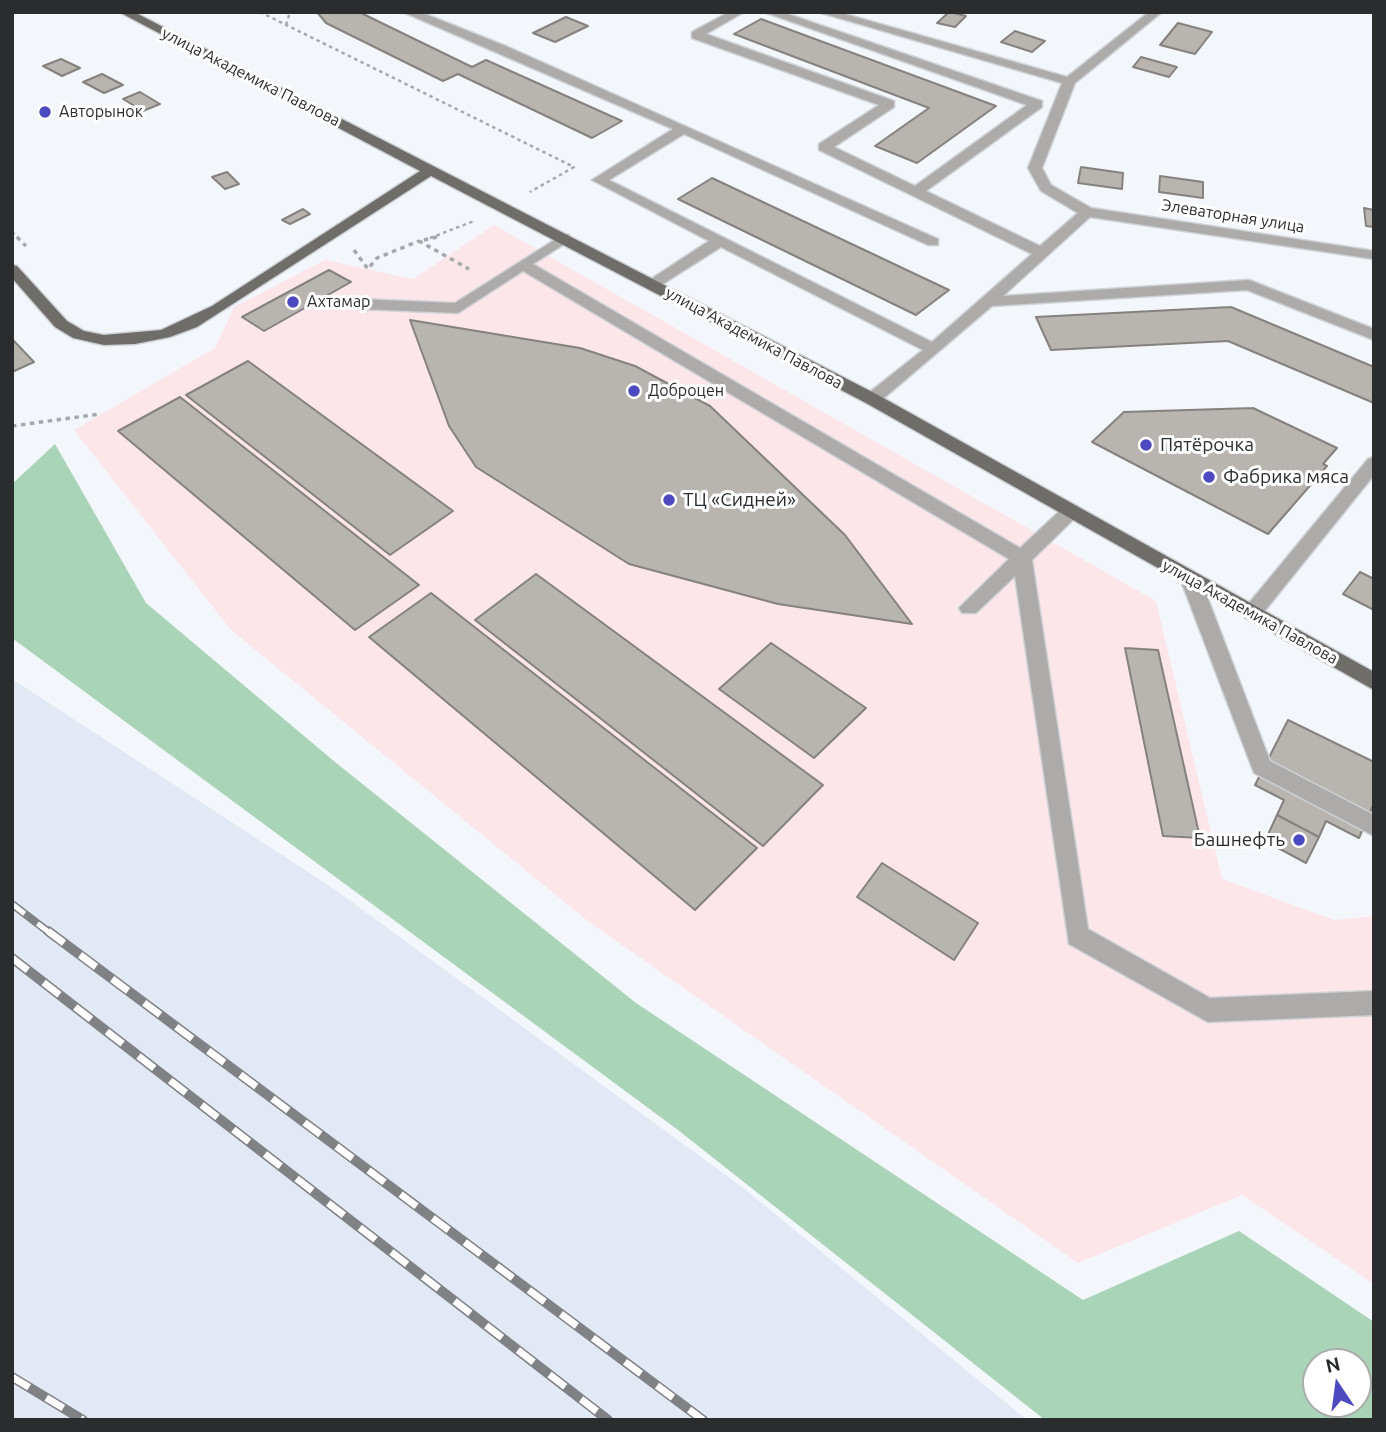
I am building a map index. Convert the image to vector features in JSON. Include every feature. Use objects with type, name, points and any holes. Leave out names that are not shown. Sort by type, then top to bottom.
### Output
[{"type":"main road","name":"улица Академика Павлова","points":[[125,12],[432,169],[872,400],[1374,682]]},
{"type":"main road","points":[[12,269],[61,324],[79,335],[104,340],[164,334],[191,324],[217,309],[432,169]]},
{"type":"street","points":[[409,12],[504,50],[933,242]]},
{"type":"street","points":[[738,12],[696,35],[889,104],[824,147],[1042,253]]},
{"type":"street","points":[[770,12],[1037,104],[916,192]]},
{"type":"street","points":[[824,12],[1069,81]]},
{"type":"street","points":[[872,400],[990,301],[1087,212],[1046,188],[1035,168],[1069,81],[1156,12]]},
{"type":"street","points":[[683,129],[599,180],[934,349]]},
{"type":"street","name":"Элеваторная улица","points":[[1087,212],[1374,255]]},
{"type":"street","points":[[358,304],[458,309],[564,238]]},
{"type":"street","points":[[653,284],[720,241]]},
{"type":"street","points":[[523,264],[1022,558]]},
{"type":"street","points":[[990,301],[1249,285],[1374,335]]},
{"type":"street","points":[[1252,613],[1374,463]]},
{"type":"street","points":[[969,608],[1070,511]]},
{"type":"street","points":[[1022,558],[1076,936],[1208,1010],[1374,1003]]},
{"type":"street","points":[[1190,578],[1262,767],[1374,826]]},
{"type":"path","points":[[260,12],[575,167],[522,197]]},
{"type":"path","points":[[286,25],[290,12]]},
{"type":"path","points":[[368,269],[377,258],[419,241],[447,234],[480,218]]},
{"type":"path","points":[[12,232],[31,251]]},
{"type":"path","points":[[419,241],[469,269]]},
{"type":"path","points":[[12,426],[100,414]]},
{"type":"shaded area","points":[[494,225],[1156,601],[1222,879],[1334,920],[1374,916],[1374,1284],[1242,1195],[1078,1263],[589,922],[231,630],[74,430],[215,348],[234,307],[325,260],[413,279]]},
{"type":"shaded area","points":[[12,679],[334,889],[742,1187],[1027,1420],[12,1420]]},
{"type":"green space","points":[[55,444],[146,603],[335,762],[636,1003],[1083,1300],[1239,1231],[1374,1322],[1374,1420],[1045,1420],[678,1130],[12,638],[12,484]]},
{"type":"building","points":[[317,12],[359,12],[472,67],[486,60],[622,121],[592,138],[458,74],[443,81],[326,23]]},
{"type":"building","points":[[949,12],[966,16],[955,27],[937,23]]},
{"type":"building","points":[[566,17],[588,26],[555,42],[533,33]]},
{"type":"building","points":[[761,19],[996,106],[917,163],[875,146],[929,108],[734,34]]},
{"type":"building","points":[[1178,23],[1212,32],[1195,54],[1160,45]]},
{"type":"building","points":[[1015,31],[1045,41],[1032,52],[1001,42]]},
{"type":"building","points":[[1141,57],[1177,67],[1169,77],[1133,67]]},
{"type":"building","points":[[61,59],[80,68],[62,76],[43,66]]},
{"type":"building","points":[[102,74],[123,85],[104,93],[83,82]]},
{"type":"building","points":[[140,92],[160,104],[143,111],[123,99]]},
{"type":"building","points":[[1081,167],[1123,173],[1122,189],[1078,183]]},
{"type":"building","points":[[227,172],[239,184],[225,189],[212,177]]},
{"type":"building","points":[[1160,176],[1203,182],[1203,198],[1159,192]]},
{"type":"building","points":[[712,178],[949,290],[916,315],[678,199]]},
{"type":"building","points":[[1364,208],[1374,210],[1374,227],[1366,226]]},
{"type":"building","points":[[303,209],[310,214],[290,224],[282,220]]},
{"type":"building","points":[[329,270],[351,282],[264,331],[242,317]]},
{"type":"building","points":[[1231,307],[1374,367],[1374,403],[1228,341],[1051,350],[1036,317]]},
{"type":"building","name":"ТЦ «Сидней»","points":[[410,320],[580,348],[635,366],[710,406],[845,535],[912,624],[778,604],[629,564],[476,467],[449,426]]},
{"type":"building","points":[[12,339],[34,362],[12,372]]},
{"type":"building","points":[[248,361],[453,511],[390,555],[186,395]]},
{"type":"building","points":[[180,397],[419,585],[355,630],[118,431]]},
{"type":"building","points":[[1253,408],[1337,448],[1323,464],[1327,466],[1268,534],[1092,442],[1124,412]]},
{"type":"building","points":[[1360,572],[1374,579],[1374,610],[1343,594]]},
{"type":"building","points":[[536,574],[823,785],[763,846],[475,620]]},
{"type":"building","points":[[431,593],[757,848],[695,910],[369,637]]},
{"type":"building","points":[[771,643],[866,708],[814,758],[719,689]]},
{"type":"building","points":[[1125,648],[1158,650],[1200,838],[1163,836]]},
{"type":"building","points":[[1288,720],[1374,762],[1374,803],[1359,838],[1326,821],[1319,837],[1277,815],[1284,800],[1255,785]]},
{"type":"building","points":[[1277,815],[1319,837],[1306,863],[1265,841]]},
{"type":"building","points":[[882,863],[978,923],[954,960],[857,897]]},
{"type":"railway","points":[[12,904],[50,933]]},
{"type":"railway","points":[[48,931],[703,1420]]},
{"type":"railway","points":[[12,958],[608,1420]]},
{"type":"railway","points":[[12,1377],[83,1420]]},
{"type":"place","name":"Авторынок","points":[[45,112]]},
{"type":"place","name":"Ахтамар","points":[[293,302]]},
{"type":"place","name":"Доброцен","points":[[634,391]]},
{"type":"place","name":"Пятёрочка","points":[[1146,445]]},
{"type":"place","name":"Фабрика мяса","points":[[1209,477]]},
{"type":"place","name":"ТЦ «Сидней»","points":[[669,500]]},
{"type":"place","name":"Башнефть","points":[[1299,840]]}]
